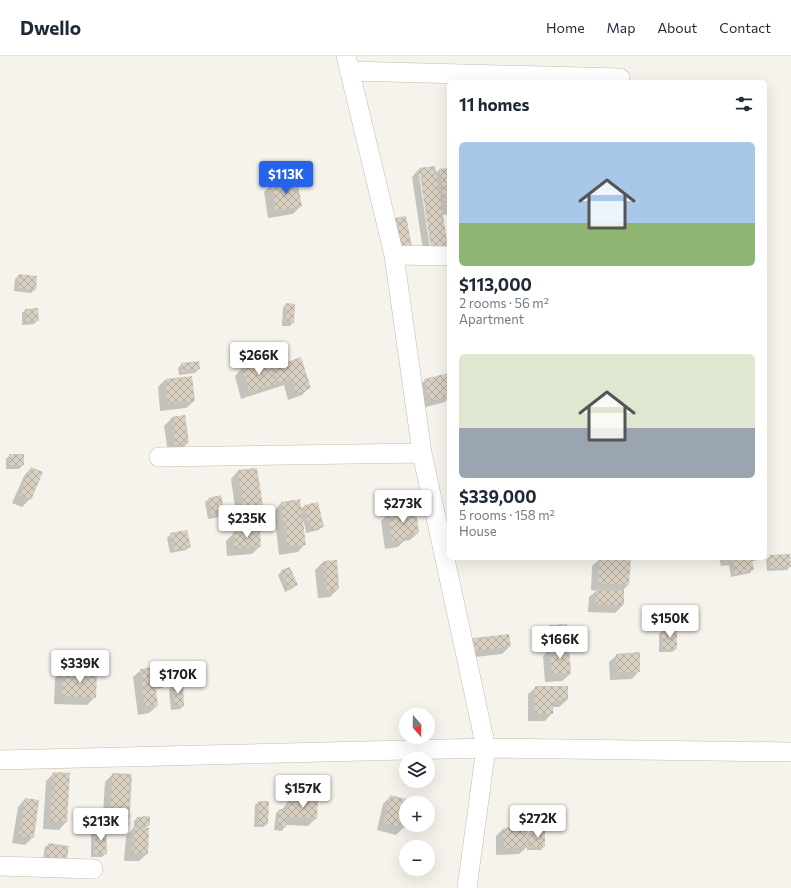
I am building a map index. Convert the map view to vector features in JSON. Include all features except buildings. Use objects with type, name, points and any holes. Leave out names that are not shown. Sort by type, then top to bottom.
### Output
[{"type":"street","points":[[467,888],[486,748],[422,453],[394,255],[347,63],[620,78]]},
{"type":"street","points":[[394,255],[447,256]]},
{"type":"street","points":[[159,457],[422,453]]},
{"type":"street","points":[[0,760],[486,748],[791,752]]},
{"type":"street","points":[[0,866],[93,869]]}]
